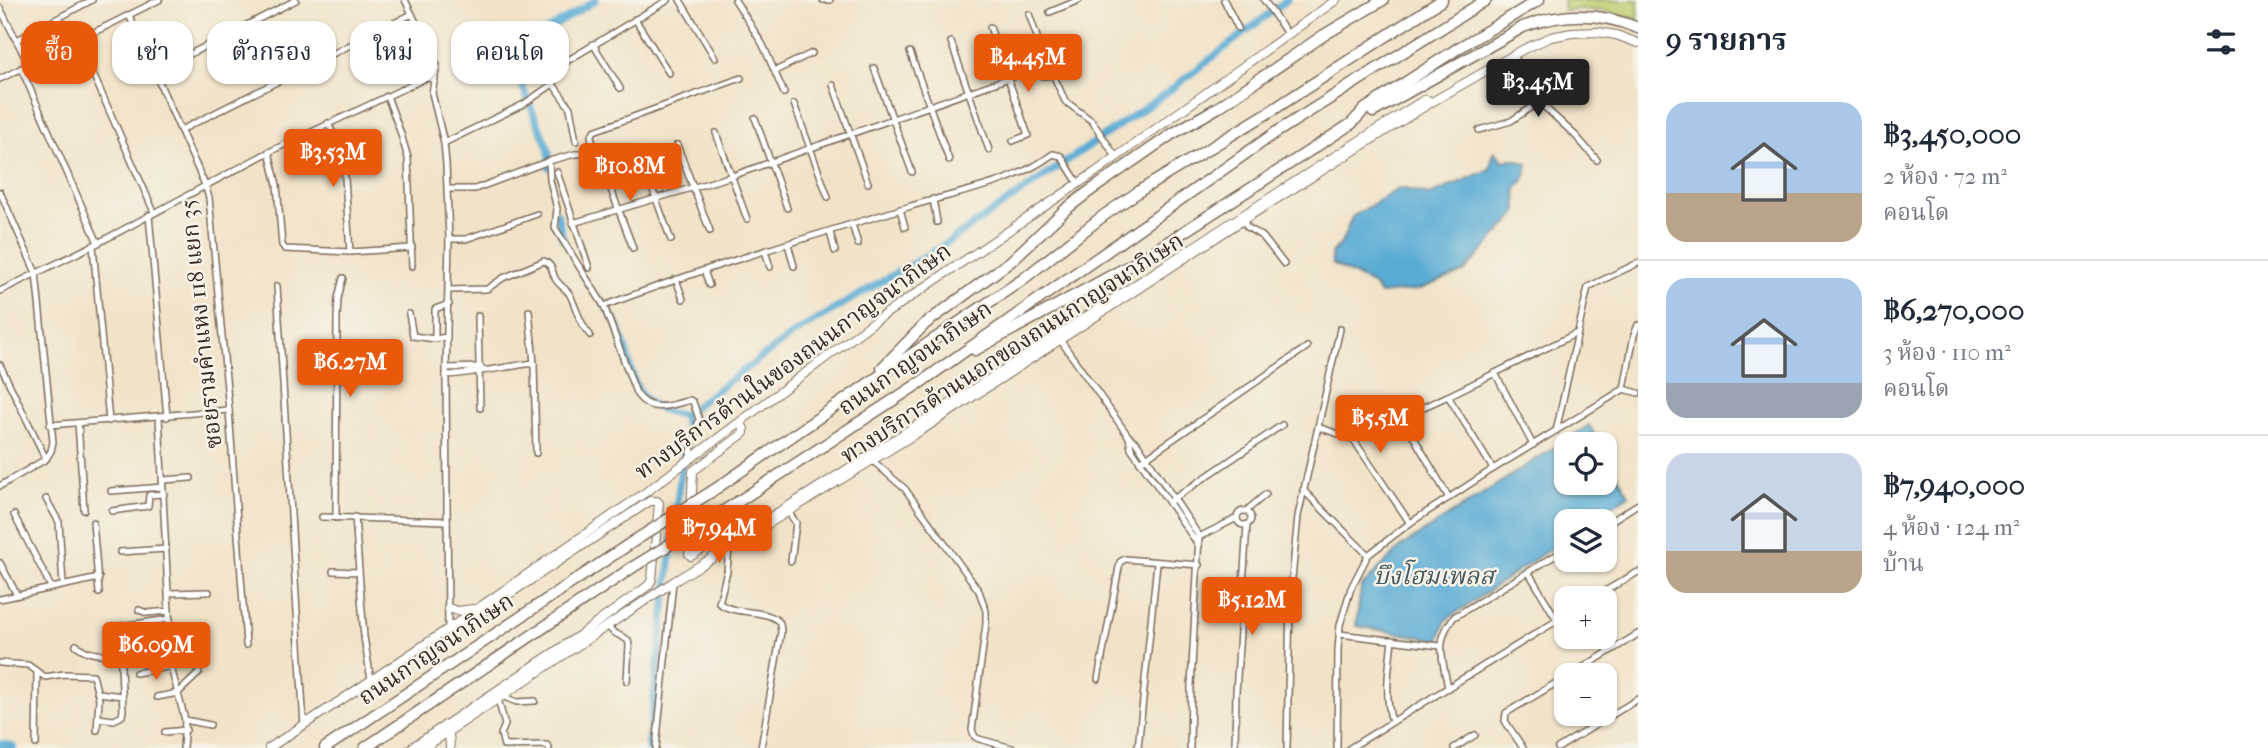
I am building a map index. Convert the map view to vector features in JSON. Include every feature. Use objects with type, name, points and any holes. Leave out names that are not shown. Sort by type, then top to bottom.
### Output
[{"type":"highway","points":[[1324,35],[1367,0]]},
{"type":"highway","points":[[869,383],[925,324],[1011,261],[1087,193],[1172,134],[1217,108],[1324,35],[1383,0]]},
{"type":"highway","name":"ถนนกาญจนาภิเษก","points":[[325,748],[714,490],[1022,280],[1103,216],[1141,190],[1272,111],[1442,0]]},
{"type":"highway","name":"ถนนกาญจนาภิเษก","points":[[365,748],[633,568],[924,380],[1275,133],[1486,0]]},
{"type":"highway","points":[[1351,124],[1365,109],[1460,47],[1539,0]]},
{"type":"highway","points":[[924,380],[997,337],[1140,260],[1351,124],[1524,27],[1568,15],[1586,14],[1638,28]]},
{"type":"main road","name":"ทางบริการด้านในของถนนกาญจนาภิเษก","points":[[269,748],[448,629],[646,492],[875,321],[1079,183],[1336,0]]},
{"type":"main road","name":"ทางบริการด้านนอกของถนนกาญจนาภิเษก","points":[[424,748],[673,579],[789,513],[873,461],[1243,220],[1430,103],[1538,42],[1572,33],[1598,32],[1638,43]]},
{"type":"main road","points":[[673,579],[950,405],[1237,217],[1412,107],[1426,99],[1430,103]]},
{"type":"main road","points":[[740,422],[744,433],[693,471],[689,554],[691,556],[742,525],[748,525],[751,529]]},
{"type":"main road","points":[[411,748],[580,635],[651,582],[659,503],[650,501],[470,620],[448,629]]},
{"type":"main road","points":[[580,635],[652,593]]},
{"type":"main road","points":[[448,608],[458,611],[475,608]]},
{"type":"main road","points":[[449,732],[450,748]]},
{"type":"street","points":[[17,40],[92,0]]},
{"type":"street","points":[[98,30],[159,0]]},
{"type":"street","points":[[193,53],[296,0]]},
{"type":"street","points":[[405,0],[415,21]]},
{"type":"street","points":[[569,59],[668,0]]},
{"type":"street","points":[[680,0],[715,58]]},
{"type":"street","points":[[735,0],[763,45],[784,93]]},
{"type":"street","points":[[823,0],[830,0]]},
{"type":"street","points":[[1050,12],[1061,3],[1079,0]]},
{"type":"street","points":[[1224,0],[1238,28]]},
{"type":"street","points":[[1266,1],[1287,36]]},
{"type":"street","points":[[1,13],[21,48]]},
{"type":"street","points":[[181,130],[412,14]]},
{"type":"street","points":[[1029,14],[1045,60],[1052,64],[1052,72],[1065,101],[1094,123],[1116,157]]},
{"type":"street","name":"ซอยรามคำแหง 118 แยก 35","points":[[129,15],[132,21]]},
{"type":"street","points":[[635,19],[669,73]]},
{"type":"street","points":[[990,27],[1028,135],[1013,141]]},
{"type":"street","points":[[951,42],[989,150]]},
{"type":"street","points":[[593,44],[620,88]]},
{"type":"street","points":[[775,71],[812,52]]},
{"type":"street","points":[[910,52],[949,160]]},
{"type":"street","points":[[1514,55],[1539,102],[1575,135],[1597,160]]},
{"type":"street","points":[[573,223],[732,176],[970,93],[1037,68],[1040,61],[1045,60]]},
{"type":"street","points":[[0,79],[21,68]]},
{"type":"street","points":[[874,68],[912,172]]},
{"type":"street","points":[[1037,68],[1043,76],[1052,72]]},
{"type":"street","points":[[1533,91],[1558,76]]},
{"type":"street","points":[[447,189],[475,188],[565,156],[594,153],[591,138],[594,131],[741,78]]},
{"type":"street","points":[[28,84],[96,244],[108,421]]},
{"type":"street","points":[[96,84],[151,214],[167,416]]},
{"type":"street","name":"ซอยรามคำแหง 118 แยก 35","points":[[160,84],[205,185],[211,210],[246,645]]},
{"type":"street","points":[[0,291],[96,244],[269,152],[413,84]]},
{"type":"street","points":[[434,84],[432,93],[444,143],[449,239],[446,372],[448,629]]},
{"type":"street","points":[[444,143],[524,104],[553,84],[570,108],[576,141]]},
{"type":"street","points":[[833,85],[868,183]]},
{"type":"street","points":[[387,96],[408,158],[412,266]]},
{"type":"street","points":[[1479,130],[1511,121],[1539,102]]},
{"type":"street","points":[[794,104],[828,197]]},
{"type":"street","points":[[755,118],[787,208]]},
{"type":"street","points":[[328,123],[344,164],[350,252]]},
{"type":"street","points":[[716,133],[747,219]]},
{"type":"street","points":[[677,145],[710,231]]},
{"type":"street","points":[[269,152],[277,185],[282,245],[290,251],[350,252],[412,248]]},
{"type":"street","points":[[604,306],[704,270],[1004,179],[1033,168],[1053,154],[1061,156],[1079,183]]},
{"type":"street","points":[[640,155],[671,240]]},
{"type":"street","points":[[549,161],[550,180],[557,209],[555,228],[604,306],[640,400],[653,407],[690,400],[694,405],[699,419],[688,461]]},
{"type":"street","points":[[603,167],[634,248]]},
{"type":"street","points":[[557,172],[589,268]]},
{"type":"street","points":[[0,192],[36,273],[53,442],[46,459],[2,486],[0,477]]},
{"type":"street","points":[[933,199],[937,222]]},
{"type":"street","points":[[900,209],[905,228]]},
{"type":"street","points":[[449,239],[466,239],[537,214]]},
{"type":"street","points":[[1243,220],[1263,237],[1284,264]]},
{"type":"street","points":[[852,224],[858,244]]},
{"type":"street","points":[[830,232],[835,251]]},
{"type":"street","points":[[788,244],[793,266]]},
{"type":"street","points":[[765,251],[770,267]]},
{"type":"street","points":[[449,290],[487,289],[503,278],[539,261],[546,261],[552,267],[560,286],[570,296],[590,335]]},
{"type":"street","points":[[1555,432],[1588,287],[1638,263]]},
{"type":"street","points":[[704,270],[709,285]]},
{"type":"street","points":[[336,518],[337,316],[343,278]]},
{"type":"street","points":[[676,279],[683,299]]},
{"type":"street","points":[[277,286],[304,726]]},
{"type":"street","points":[[436,339],[435,309],[449,304]]},
{"type":"street","points":[[528,311],[534,363],[536,453]]},
{"type":"street","points":[[409,314],[413,336],[436,339],[447,337]]},
{"type":"street","points":[[478,316],[480,408]]},
{"type":"street","points":[[1557,432],[1624,389],[1638,325]]},
{"type":"street","points":[[1287,748],[1290,600],[1303,490],[1340,329]]},
{"type":"street","points":[[1353,439],[1577,333]]},
{"type":"street","points":[[1061,341],[1129,437],[1147,457],[1197,538],[1199,565],[1190,748]]},
{"type":"street","points":[[1140,462],[1307,347]]},
{"type":"street","points":[[446,372],[534,363]]},
{"type":"street","points":[[0,365],[46,459]]},
{"type":"street","points":[[1495,373],[1534,445]]},
{"type":"street","points":[[1624,389],[1638,393]]},
{"type":"street","points":[[1448,396],[1493,469]]},
{"type":"street","points":[[50,425],[229,410]]},
{"type":"street","points":[[159,417],[172,666],[185,720],[184,748]]},
{"type":"street","points":[[1402,417],[1449,498]]},
{"type":"street","points":[[78,424],[84,510]]},
{"type":"street","points":[[1172,500],[1282,425]]},
{"type":"street","points":[[1318,428],[1353,439],[1410,523]]},
{"type":"street","points":[[1337,748],[1339,634],[1351,588],[1368,555],[1410,523],[1554,434]]},
{"type":"street","points":[[1129,437],[1131,447],[1140,462],[1172,500]]},
{"type":"street","points":[[873,461],[905,489],[979,591],[986,611],[986,624],[972,730],[975,737],[985,742],[1012,748]]},
{"type":"street","points":[[112,511],[148,506],[149,495],[163,487],[191,478]]},
{"type":"street","points":[[111,491],[163,487]]},
{"type":"street","points":[[1303,490],[1368,555]]},
{"type":"street","points":[[1197,538],[1247,511],[1266,494]]},
{"type":"street","points":[[46,499],[59,522],[63,584]]},
{"type":"street","points":[[1617,517],[1638,504]]},
{"type":"street","points":[[1235,748],[1247,525],[1251,521],[1247,511]]},
{"type":"street","points":[[789,513],[796,523],[791,561]]},
{"type":"street","points":[[14,514],[51,587]]},
{"type":"street","points":[[322,517],[447,521]]},
{"type":"street","points":[[355,517],[364,637],[371,680]]},
{"type":"street","points":[[1237,517],[1240,524],[1247,525]]},
{"type":"street","points":[[93,523],[99,593]]},
{"type":"street","points":[[729,548],[727,571],[719,603],[729,609],[773,616],[780,623],[781,632],[761,748]]},
{"type":"street","points":[[120,552],[166,549]]},
{"type":"street","points":[[1448,688],[1440,646],[1444,630],[1454,617],[1554,557]]},
{"type":"street","points":[[1098,679],[1121,562],[1125,559],[1199,565]]},
{"type":"street","points":[[0,563],[17,595]]},
{"type":"street","points":[[1138,748],[1157,563]]},
{"type":"street","points":[[333,571],[359,572]]},
{"type":"street","points":[[1614,586],[1638,572]]},
{"type":"street","points":[[1529,573],[1554,615]]},
{"type":"street","points":[[0,599],[99,578]]},
{"type":"street","points":[[656,748],[673,579]]},
{"type":"street","points":[[169,593],[209,592]]},
{"type":"street","points":[[139,610],[169,611]]},
{"type":"street","points":[[113,627],[170,619]]},
{"type":"street","points":[[1350,748],[1554,622]]},
{"type":"street","points":[[607,626],[628,640],[627,681]]},
{"type":"street","points":[[1339,634],[1440,646]]},
{"type":"street","points":[[1590,663],[1637,636]]},
{"type":"street","points":[[1392,640],[1387,692],[1392,722]]},
{"type":"street","points":[[98,718],[114,720],[122,716],[120,646],[171,642]]},
{"type":"street","points":[[76,645],[87,653],[97,655],[119,653]]},
{"type":"street","points":[[0,663],[24,663],[45,677],[64,674],[93,676],[99,693],[97,730]]},
{"type":"street","points":[[135,673],[172,666]]},
{"type":"street","points":[[36,744],[37,673]]},
{"type":"street","points":[[157,698],[178,693],[199,673]]},
{"type":"street","points":[[1523,748],[1505,721],[1506,713],[1554,684]]},
{"type":"street","points":[[99,693],[122,696]]},
{"type":"street","points":[[535,701],[517,702],[500,697],[505,725],[501,734],[504,746],[547,745],[549,748]]},
{"type":"street","points":[[1558,748],[1638,699]]},
{"type":"street","points":[[185,720],[210,725]]},
{"type":"street","points":[[164,732],[186,730]]},
{"type":"street","points":[[1454,748],[1475,735]]},
{"type":"green space","points":[[1563,0],[1638,0],[1638,20],[1602,11],[1564,11]]},
{"type":"water","points":[[1494,151],[1503,161],[1513,159],[1528,164],[1524,180],[1516,188],[1517,213],[1464,272],[1417,290],[1380,294],[1372,284],[1332,264],[1331,253],[1341,244],[1352,217],[1400,188],[1430,195],[1490,169]]},
{"type":"water","name":"บึงโฮมเพลส","points":[[1589,425],[1593,432],[1578,432]]},
{"type":"water","name":"บึงโฮมเพลส","points":[[1554,448],[1554,495],[1617,495],[1617,474],[1629,495],[1608,509],[1554,509],[1554,546],[1446,620],[1439,640],[1356,626],[1361,587],[1402,546]]},
{"type":"waterway","points":[[549,167],[549,150],[517,74],[513,52],[596,0]]},
{"type":"waterway","points":[[683,415],[796,332],[947,243],[1165,94],[1287,0]]},
{"type":"waterway","points":[[557,213],[563,239]]},
{"type":"waterway","points":[[603,302],[619,327],[632,374],[643,396],[652,405],[683,415],[686,427],[648,748]]},
{"type":"waterway","points":[[0,746],[11,748]]}]
